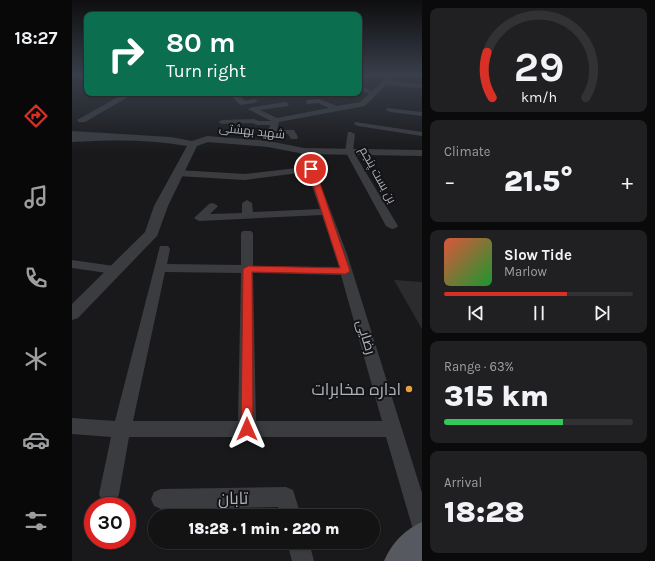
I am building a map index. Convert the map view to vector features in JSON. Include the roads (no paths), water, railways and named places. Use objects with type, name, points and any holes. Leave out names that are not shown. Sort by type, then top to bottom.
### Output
[{"type":"main road","points":[[401,561],[422,538]]},
{"type":"street","points":[[72,124],[116,101]]},
{"type":"street","points":[[255,101],[265,107]]},
{"type":"street","points":[[310,102],[317,101]]},
{"type":"street","points":[[319,101],[337,109]]},
{"type":"street","points":[[226,120],[254,121],[257,123],[276,122],[362,104],[365,101]]},
{"type":"street","points":[[276,122],[252,109],[285,104]]},
{"type":"street","points":[[390,110],[422,114]]},
{"type":"street","points":[[72,133],[82,120]]},
{"type":"street","points":[[268,144],[276,122]]},
{"type":"street","points":[[358,124],[422,134]]},
{"type":"street","points":[[272,132],[291,132],[294,137]]},
{"type":"street","points":[[72,133],[104,137]]},
{"type":"street","name":"بن بست پنجم","points":[[351,134],[349,151],[392,226]]},
{"type":"street","points":[[72,139],[104,137]]},
{"type":"street","name":"شهید بهشتی","points":[[104,137],[171,140],[193,144],[207,139],[268,144],[304,151],[421,153]]},
{"type":"street","points":[[72,314],[152,233],[161,206],[193,144]]},
{"type":"street","name":"رضایی","points":[[304,151],[346,271],[422,526]]},
{"type":"street","points":[[177,173],[245,177],[311,169]]},
{"type":"street","points":[[247,203],[248,215]]},
{"type":"street","points":[[213,206],[200,218],[326,212]]},
{"type":"street","points":[[247,233],[247,429]]},
{"type":"street","points":[[109,494],[122,429],[164,249]]},
{"type":"street","points":[[72,264],[114,270]]},
{"type":"street","points":[[160,268],[346,271]]},
{"type":"street","points":[[72,426],[122,429],[393,429]]},
{"type":"street","name":"تابان","points":[[161,499],[286,497],[289,509]]},
{"type":"street","points":[[300,549],[303,561]]},
{"type":"place","name":"اداره مخابرات","points":[[409,389]]}]
